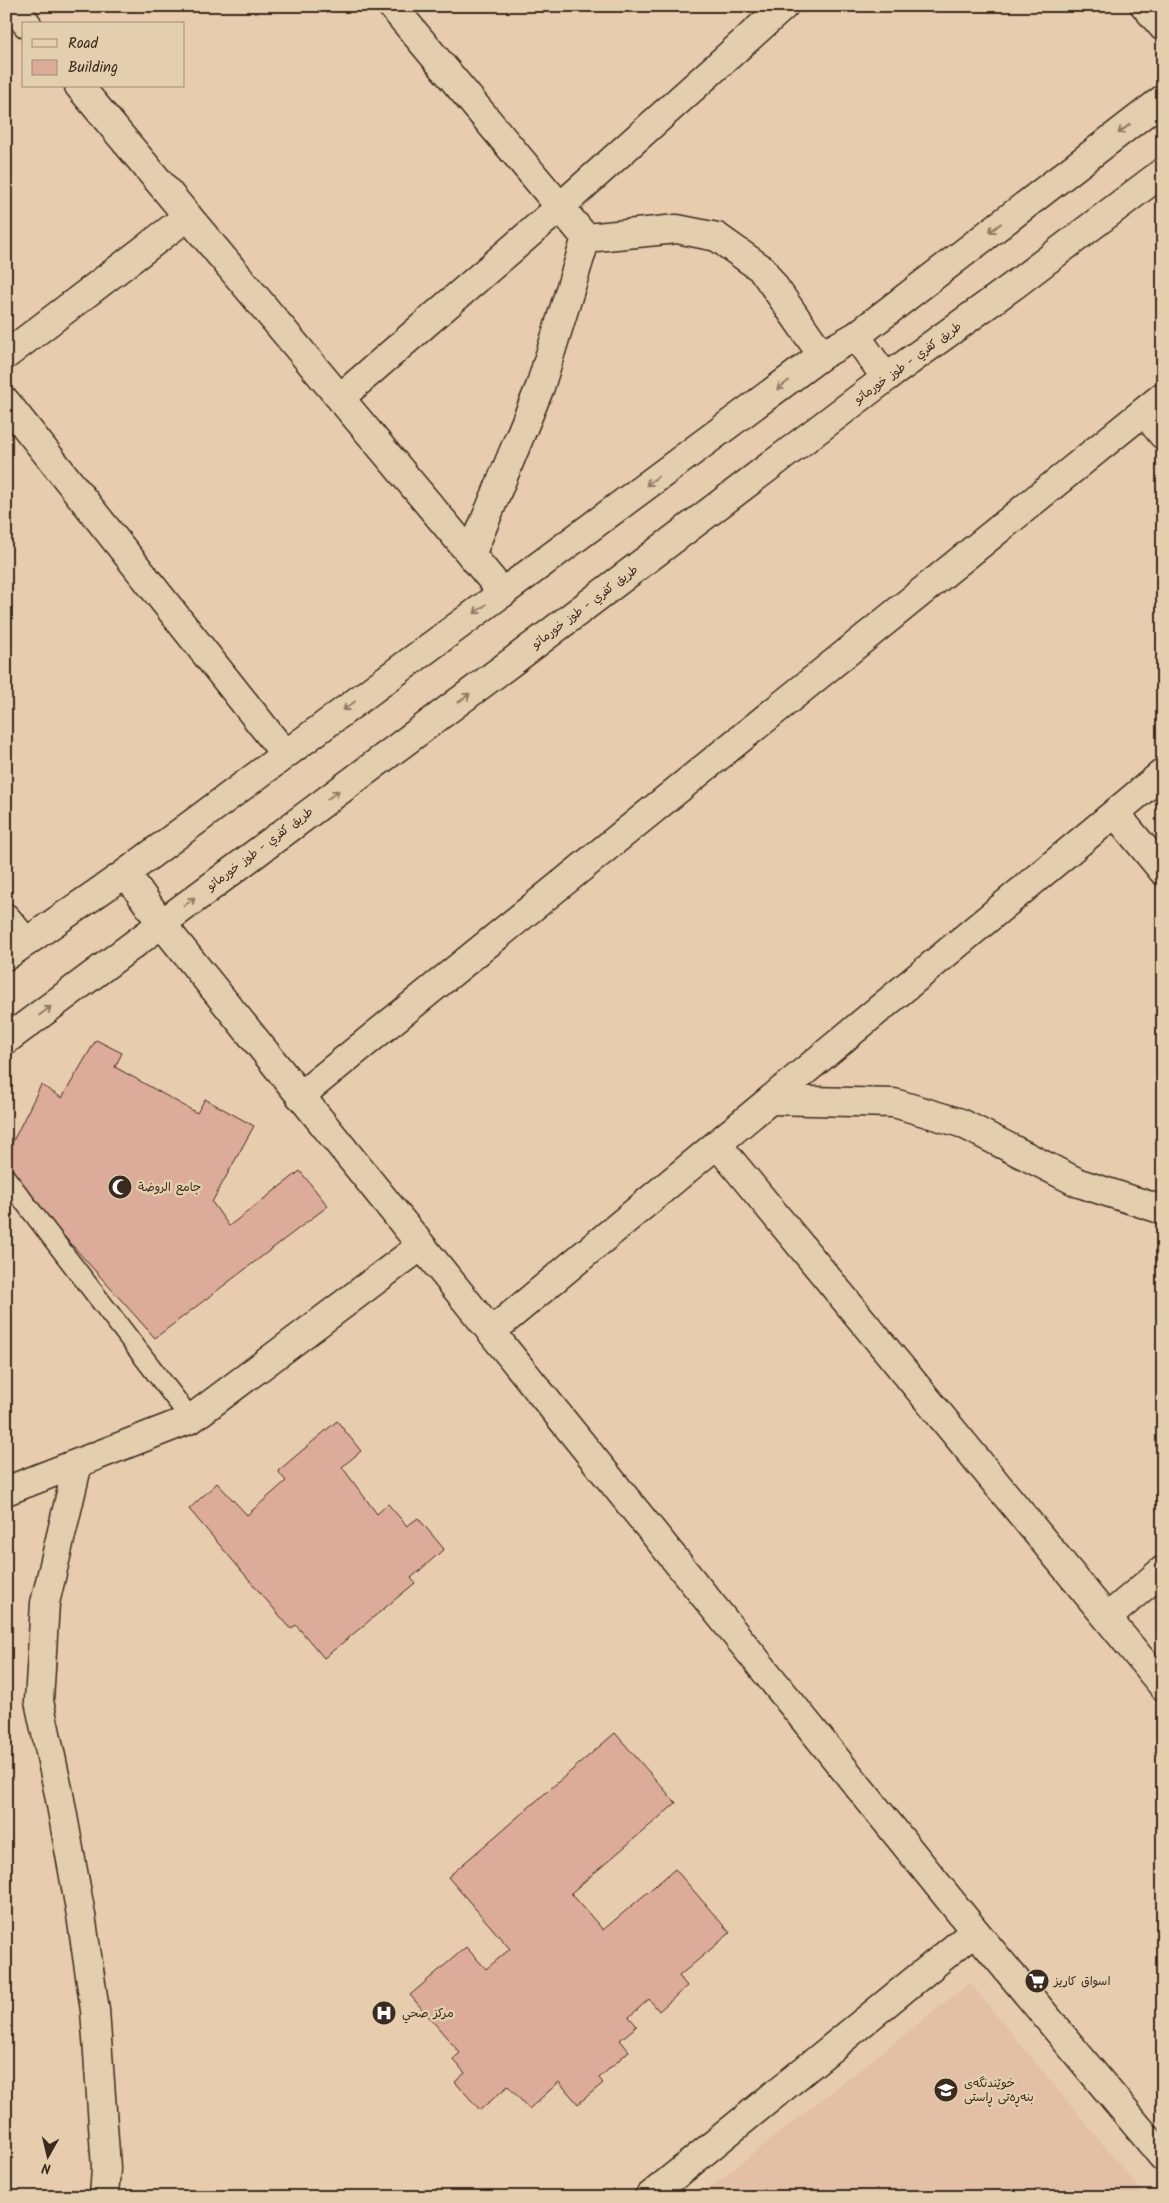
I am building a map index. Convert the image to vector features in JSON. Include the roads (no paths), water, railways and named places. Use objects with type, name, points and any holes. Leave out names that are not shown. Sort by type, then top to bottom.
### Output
[{"type":"street","points":[[12,6],[25,22]]},
{"type":"street","points":[[392,6],[586,238]]},
{"type":"street","points":[[340,398],[559,208],[784,6]]},
{"type":"street","points":[[1145,6],[1163,27]]},
{"type":"street","points":[[81,88],[503,592]]},
{"type":"street","points":[[6,918],[16,949],[126,873],[822,356],[856,336],[1163,99]]},
{"type":"street","name":"طريق كفري - طوز خورماتو","points":[[6,1040],[514,661],[886,378],[1013,286],[1163,172]]},
{"type":"street","points":[[6,356],[188,216]]},
{"type":"street","points":[[586,238],[677,229],[717,237],[762,269],[822,356]]},
{"type":"street","points":[[471,554],[540,387],[586,238]]},
{"type":"street","points":[[856,336],[886,378]]},
{"type":"street","points":[[6,402],[286,754]]},
{"type":"street","points":[[300,1096],[1153,404],[1163,435]]},
{"type":"street","points":[[490,1332],[1163,773]]},
{"type":"street","points":[[1115,813],[1163,871]]},
{"type":"street","points":[[126,873],[161,923],[490,1332],[975,1931],[1163,2157]]},
{"type":"street","points":[[770,1100],[894,1103],[961,1123],[1079,1183],[1163,1210]]},
{"type":"street","points":[[717,1144],[1163,1686]]},
{"type":"street","points":[[6,1491],[191,1419],[422,1246]]},
{"type":"street","points":[[78,1462],[44,1603],[39,1701],[59,1794],[81,1915],[94,2010],[106,2168],[104,2197]]},
{"type":"street","points":[[1107,1618],[1163,1570]]},
{"type":"street","points":[[649,2197],[975,1931]]},
{"type":"lane","points":[[6,1178],[191,1419]]},
{"type":"place","name":"جامع الروضة","points":[[120,1187]]},
{"type":"place","name":"اسواق كاريز","points":[[1037,1981]]},
{"type":"place","name":"مركز صحي","points":[[384,2013]]},
{"type":"place","name":"خوێندنگەی بنەڕەتی ڕاستی","points":[[946,2090]]}]
